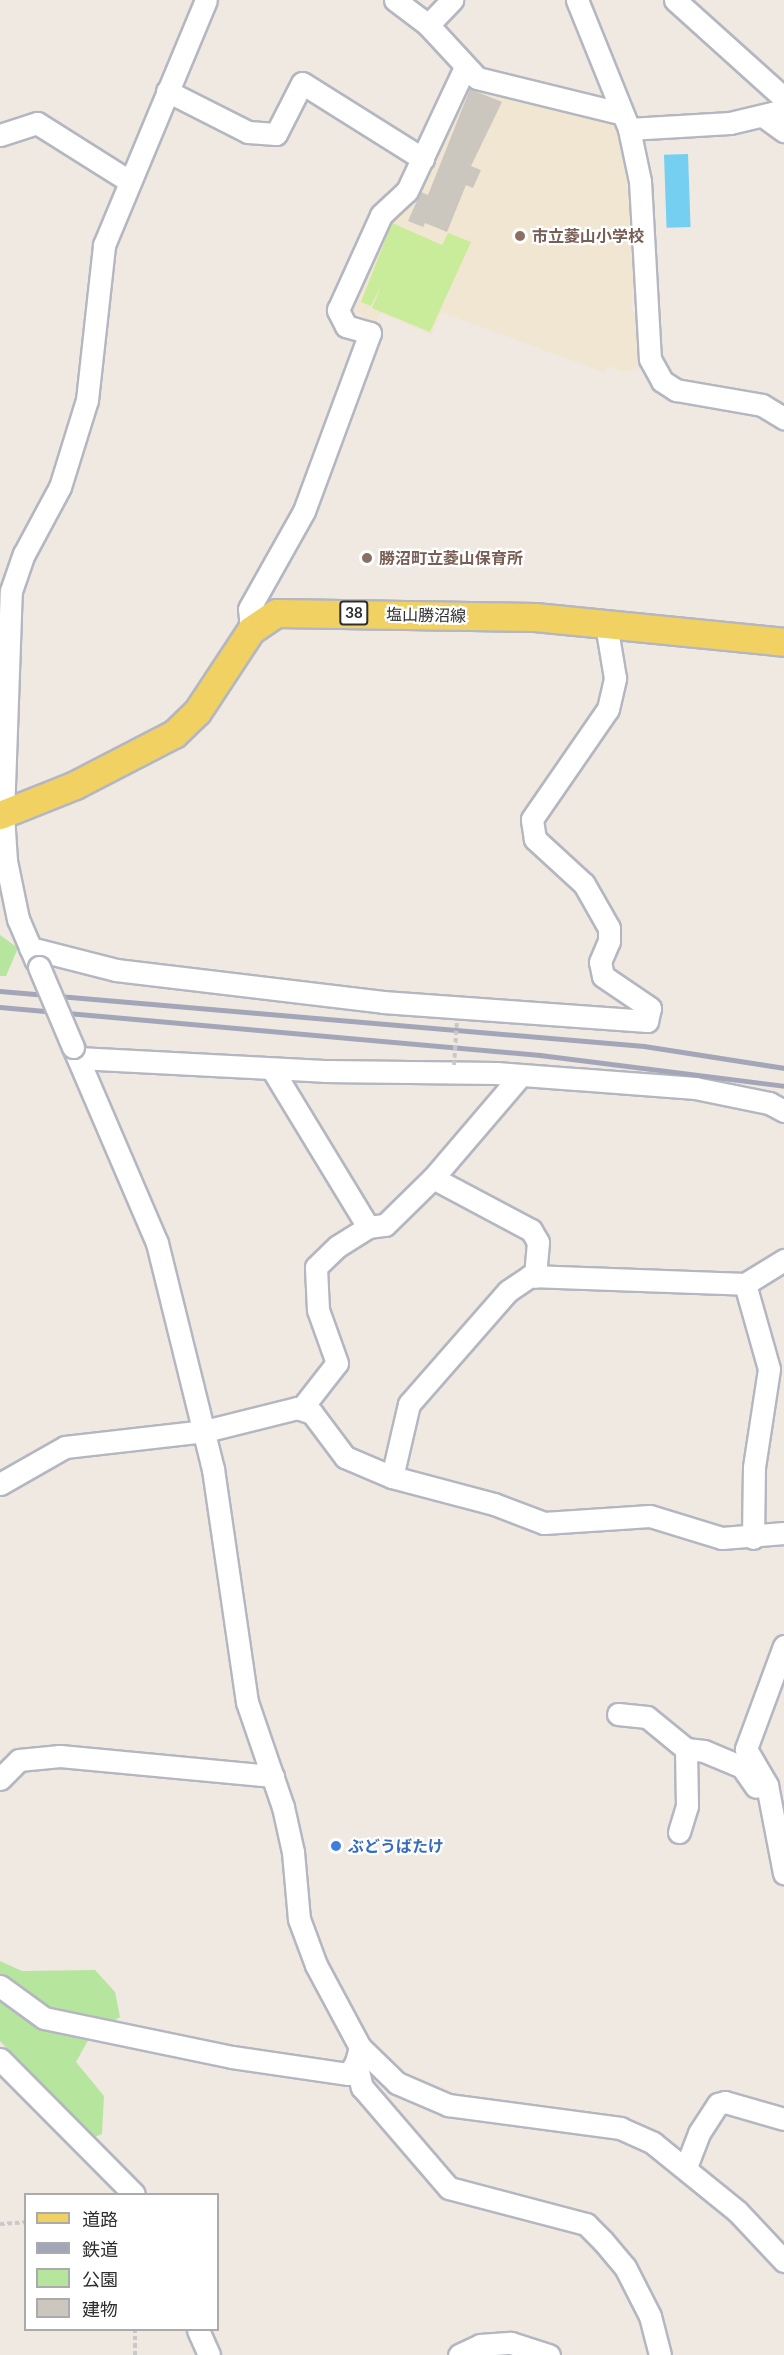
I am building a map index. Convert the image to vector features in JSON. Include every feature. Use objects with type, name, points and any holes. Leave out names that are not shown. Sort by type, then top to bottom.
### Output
[{"type":"main road","name":"塩山勝沼線","points":[[1,815],[95,776],[174,734],[197,712],[251,630],[276,613],[535,617],[784,642]]},
{"type":"street","points":[[206,0],[104,245],[87,400],[60,487],[24,554],[11,591],[1,815],[6,861],[34,958],[157,1243],[205,1431],[224,1523],[246,1701],[273,1776],[293,1852],[299,1919],[316,1965],[358,2054],[362,2087],[449,2188],[586,2224],[625,2267],[650,2316],[660,2355]]},
{"type":"street","points":[[394,0],[428,25],[477,78],[625,121],[730,123],[763,116],[784,98],[675,0]]},
{"type":"street","points":[[428,25],[452,0]]},
{"type":"street","points":[[577,0],[625,121],[640,181],[650,359],[662,381],[676,390],[762,405],[784,418]]},
{"type":"street","points":[[251,630],[249,609],[304,511],[370,333],[346,326],[338,310],[381,215],[407,191],[465,67]]},
{"type":"street","points":[[167,91],[249,132],[276,134],[302,83],[423,159]]},
{"type":"street","points":[[763,116],[784,131]]},
{"type":"street","points":[[0,135],[37,123],[129,181]]},
{"type":"street","points":[[34,958],[383,1002],[647,1021],[650,1008],[603,976],[600,962],[609,941],[609,928],[584,884],[535,838],[532,819],[608,709],[615,678],[606,624]]},
{"type":"street","points":[[76,1052],[272,1069],[520,1076],[695,1088],[769,1103],[784,1111]]},
{"type":"street","points":[[272,1069],[368,1227]]},
{"type":"street","points":[[301,1409],[338,1363],[318,1310],[316,1268],[338,1246],[368,1227],[385,1225],[433,1178],[520,1076]]},
{"type":"street","points":[[433,1178],[531,1230],[538,1242],[535,1277]]},
{"type":"street","points":[[392,1477],[409,1404],[508,1291],[535,1277],[745,1284],[784,1260]]},
{"type":"street","points":[[745,1284],[769,1370],[754,1467],[753,1538]]},
{"type":"street","points":[[0,1484],[65,1447],[205,1431],[301,1409],[312,1413],[345,1456],[392,1477],[494,1504],[544,1523],[650,1516],[722,1538],[753,1538],[784,1533]]},
{"type":"street","points":[[784,1646],[746,1749],[767,1785],[784,1873]]},
{"type":"street","points":[[618,1714],[647,1717],[686,1749],[704,1751],[742,1767],[769,1796]]},
{"type":"street","points":[[679,1832],[687,1806],[686,1749]]},
{"type":"street","points":[[0,1779],[19,1760],[60,1756],[273,1776]]},
{"type":"street","points":[[0,1986],[44,2018],[232,2057],[349,2074],[358,2054]]},
{"type":"street","points":[[358,2054],[397,2083],[448,2105],[620,2128],[653,2143],[686,2167],[784,2261]]},
{"type":"street","points":[[0,2059],[133,2193]]},
{"type":"street","points":[[686,2167],[699,2133],[718,2104],[725,2102],[784,2119]]},
{"type":"street","points":[[198,2331],[209,2355]]},
{"type":"street","points":[[459,2355],[480,2345],[512,2343],[549,2355]]},
{"type":"path","points":[[454,1065],[457,1020]]},
{"type":"path","points":[[0,2224],[24,2222]]},
{"type":"path","points":[[135,2331],[135,2355]]},
{"type":"shaded area","points":[[476,84],[612,122],[630,151],[626,156],[636,256],[631,308],[640,323],[643,367],[622,372],[610,366],[603,372],[441,312],[432,335],[380,313],[375,324],[347,306],[383,219],[405,208],[467,88]]},
{"type":"green space","points":[[392,223],[442,245],[448,233],[471,242],[430,332],[372,308],[382,284],[371,306],[361,302]]},
{"type":"green space","points":[[0,935],[18,948],[6,976],[0,976]]},
{"type":"green space","points":[[0,1961],[22,1971],[95,1970],[115,1992],[120,2017],[91,2035],[76,2062],[104,2096],[102,2134],[90,2139],[0,2041]]},
{"type":"water","points":[[688,154],[691,227],[667,228],[664,155]]},
{"type":"building","points":[[470,89],[502,102],[471,166],[481,170],[473,188],[466,185],[447,232],[425,223],[423,227],[408,221],[421,192],[428,195]]},
{"type":"railway","points":[[0,991],[644,1046],[784,1068]]},
{"type":"railway","points":[[0,1007],[540,1055],[784,1086]]},
{"type":"place","name":"市立菱山小学校","points":[[520,236]]},
{"type":"place","name":"勝沼町立菱山保育所","points":[[367,558]]},
{"type":"place","name":"ぶどうばたけ","points":[[336,1846]]}]
